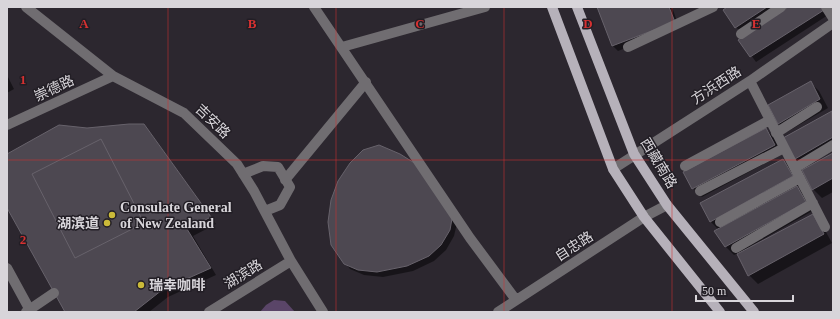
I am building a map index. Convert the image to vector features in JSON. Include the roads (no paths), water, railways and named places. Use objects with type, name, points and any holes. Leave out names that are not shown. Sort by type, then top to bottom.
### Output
[{"type":"main road","points":[[552,7],[613,169],[644,217],[720,312]]},
{"type":"main road","name":"西藏南路","points":[[577,7],[634,154],[667,205],[754,312]]},
{"type":"street","name":"吉安路","points":[[26,7],[112,76],[184,113],[237,164],[265,211],[291,261],[323,312]]},
{"type":"street","points":[[314,7],[470,238],[516,300]]},
{"type":"street","points":[[342,47],[485,7]]},
{"type":"street","points":[[628,47],[713,7]]},
{"type":"street","points":[[741,34],[781,7]]},
{"type":"street","points":[[826,7],[833,18]]},
{"type":"street","name":"方浜西路","points":[[613,169],[634,154],[750,81],[833,22]]},
{"type":"street","name":"崇德路","points":[[7,125],[112,76]]},
{"type":"street","points":[[750,81],[825,227]]},
{"type":"street","points":[[285,180],[366,82]]},
{"type":"street","points":[[776,132],[817,107]]},
{"type":"street","points":[[685,166],[770,120]]},
{"type":"street","points":[[795,168],[833,145]]},
{"type":"street","points":[[700,191],[784,148]]},
{"type":"street","points":[[244,174],[262,166],[278,167],[290,187],[280,205],[265,211]]},
{"type":"street","points":[[720,222],[800,178]]},
{"type":"street","points":[[736,248],[813,203]]},
{"type":"street","name":"自忠路","points":[[498,312],[644,217],[667,205]]},
{"type":"street","name":"湖滨路","points":[[209,312],[291,261]]},
{"type":"street","points":[[7,268],[29,311],[54,293]]},
{"type":"place","name":"Consulate General of New Zealand","points":[[112,215]]},
{"type":"place","name":"湖滨道","points":[[107,223]]},
{"type":"place","name":"瑞幸咖啡","points":[[141,285]]}]
